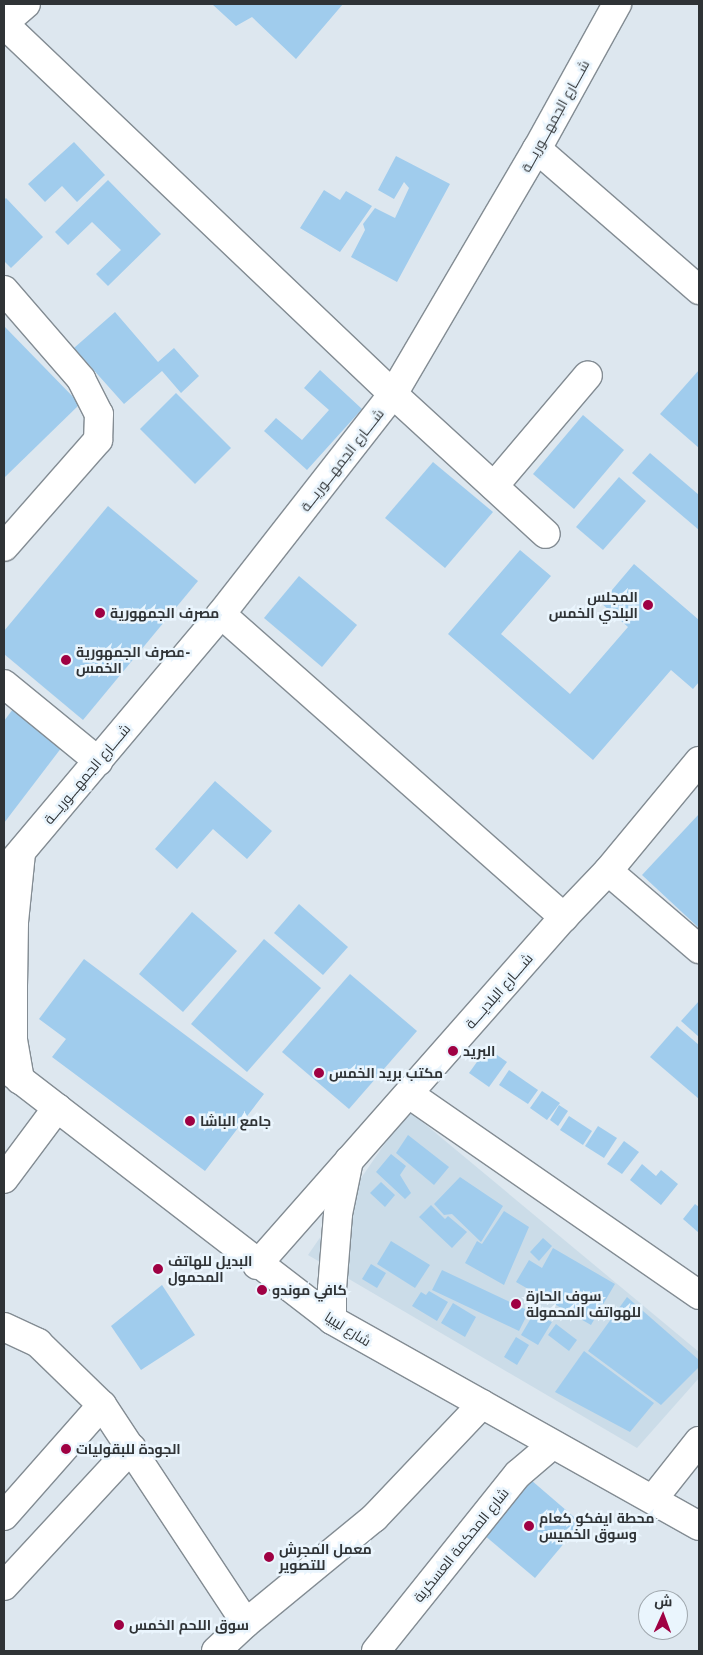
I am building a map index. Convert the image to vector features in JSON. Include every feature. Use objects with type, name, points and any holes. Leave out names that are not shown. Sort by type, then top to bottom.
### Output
[{"type":"street","points":[[26,4],[4,23],[393,394],[546,534]]},
{"type":"street","name":"شــــارع الجمهـــوريـــة","points":[[10,864],[221,614],[393,394],[537,149],[618,4]]},
{"type":"street","points":[[537,149],[699,290]]},
{"type":"street","points":[[4,290],[81,379],[99,414],[98,440],[4,547]]},
{"type":"street","points":[[494,486],[588,375]]},
{"type":"street","points":[[221,614],[564,917]]},
{"type":"street","points":[[4,684],[98,761]]},
{"type":"street","name":"شــــارع البلديــــة","points":[[257,1264],[564,917],[608,871],[699,762]]},
{"type":"street","points":[[10,864],[14,922],[12,1073]]},
{"type":"street","points":[[608,871],[699,949]]},
{"type":"street","name":"شارع ليبيا","points":[[12,1073],[332,1320],[699,1526]]},
{"type":"street","points":[[409,1094],[699,1295]]},
{"type":"street","points":[[4,1179],[57,1108]]},
{"type":"street","points":[[332,1320],[332,1289],[338,1214],[349,1160]]},
{"type":"street","points":[[4,1328],[38,1342],[102,1405],[246,1623]]},
{"type":"street","points":[[216,1651],[246,1623],[374,1518],[482,1404]]},
{"type":"street","points":[[4,1516],[102,1405]]},
{"type":"street","points":[[653,1499],[699,1441]]},
{"type":"street","name":"شارع المحكمة العسكرية","points":[[376,1651],[518,1474],[552,1445]]},
{"type":"street","points":[[4,1586],[132,1448]]},
{"type":"shaded area","name":"سوف الحارة للهواتف المحمولة","points":[[408,1110],[699,1352],[699,1378],[637,1448],[308,1255]]},
{"type":"building","points":[[212,4],[343,4],[296,59],[252,17],[236,26]]},
{"type":"building","points":[[74,142],[105,175],[77,202],[62,186],[45,202],[28,184]]},
{"type":"building","points":[[396,156],[450,184],[397,282],[351,257],[365,230],[363,224],[375,208],[395,218],[409,188],[404,182],[394,199],[378,190]]},
{"type":"building","points":[[108,180],[161,234],[108,286],[96,274],[121,250],[92,222],[68,245],[55,232]]},
{"type":"building","points":[[324,190],[340,200],[346,191],[372,206],[340,252],[300,228]]},
{"type":"building","points":[[6,198],[43,237],[11,268],[4,261],[4,200]]},
{"type":"building","points":[[115,312],[158,362],[174,348],[199,376],[181,393],[162,371],[124,404],[74,348]]},
{"type":"building","points":[[4,326],[80,404],[4,478]]},
{"type":"building","points":[[320,370],[362,409],[307,470],[264,431],[276,418],[302,440],[329,410],[304,388]]},
{"type":"building","points":[[699,370],[699,448],[660,414]]},
{"type":"building","points":[[176,393],[231,448],[195,484],[140,429]]},
{"type":"building","points":[[583,415],[624,450],[574,509],[533,474]]},
{"type":"building","points":[[650,453],[699,495],[699,530],[632,473]]},
{"type":"building","points":[[433,462],[493,512],[445,568],[385,518]]},
{"type":"building","points":[[619,477],[646,501],[603,550],[576,527]]},
{"type":"building","points":[[108,506],[198,581],[83,720],[4,654],[4,631]]},
{"type":"building","points":[[520,550],[551,576],[501,634],[570,694],[628,627],[601,603],[634,564],[699,620],[699,682],[693,689],[671,670],[593,760],[448,634]]},
{"type":"building","points":[[299,576],[357,625],[322,667],[264,618]]},
{"type":"building","points":[[16,705],[65,743],[4,823],[4,721]]},
{"type":"building","points":[[215,781],[272,831],[247,859],[213,829],[177,869],[155,849]]},
{"type":"building","points":[[699,814],[699,928],[642,875]]},
{"type":"building","points":[[299,904],[348,947],[323,975],[274,933]]},
{"type":"building","points":[[192,912],[237,951],[183,1012],[139,974]]},
{"type":"building","points":[[264,939],[321,988],[247,1072],[191,1024]]},
{"type":"building","points":[[84,959],[264,1094],[205,1171],[52,1057],[66,1039],[39,1019]]},
{"type":"building","points":[[350,974],[417,1031],[349,1109],[282,1052]]},
{"type":"building","points":[[699,1001],[699,1037],[681,1021]]},
{"type":"building","points":[[677,1026],[699,1045],[699,1099],[650,1057]]},
{"type":"building","points":[[487,1048],[507,1062],[489,1087],[469,1073]]},
{"type":"building","points":[[509,1070],[538,1090],[528,1104],[499,1085]]},
{"type":"building","points":[[542,1091],[560,1103],[547,1120],[530,1108]]},
{"type":"building","points":[[559,1105],[568,1111],[558,1126],[550,1120]]},
{"type":"building","points":[[569,1116],[592,1131],[583,1145],[560,1130]]},
{"type":"building","points":[[598,1126],[617,1138],[604,1158],[585,1146]]},
{"type":"building","points":[[408,1135],[449,1167],[434,1185],[396,1153]]},
{"type":"building","points":[[624,1141],[639,1152],[622,1174],[607,1164]]},
{"type":"building","points":[[391,1154],[406,1166],[400,1175],[411,1193],[405,1199],[376,1172]]},
{"type":"building","points":[[642,1164],[656,1176],[661,1170],[678,1184],[661,1205],[630,1180]]},
{"type":"building","points":[[460,1177],[503,1206],[481,1242],[452,1214],[444,1215],[434,1204]]},
{"type":"building","points":[[381,1182],[395,1195],[385,1207],[370,1193]]},
{"type":"building","points":[[695,1204],[699,1207],[699,1233],[683,1219]]},
{"type":"building","points":[[431,1205],[445,1219],[448,1216],[467,1232],[452,1248],[419,1217]]},
{"type":"building","points":[[504,1211],[529,1227],[504,1285],[465,1263],[477,1241],[482,1244]]},
{"type":"building","points":[[543,1238],[552,1246],[539,1261],[530,1252]]},
{"type":"building","points":[[391,1241],[430,1265],[415,1288],[377,1264]]},
{"type":"building","points":[[553,1248],[615,1284],[591,1325],[516,1282],[529,1260],[542,1268]]},
{"type":"building","points":[[371,1264],[386,1273],[377,1288],[362,1279]]},
{"type":"building","points":[[442,1270],[529,1311],[519,1331],[432,1290]]},
{"type":"building","points":[[162,1285],[195,1335],[141,1370],[111,1326]]},
{"type":"building","points":[[429,1291],[448,1302],[437,1321],[412,1306],[421,1292],[426,1295]]},
{"type":"building","points":[[627,1297],[699,1360],[699,1367],[661,1405],[588,1351]]},
{"type":"building","points":[[453,1303],[476,1317],[465,1337],[441,1323]]},
{"type":"building","points":[[534,1313],[552,1322],[538,1345],[521,1335]]},
{"type":"building","points":[[556,1324],[577,1340],[569,1351],[548,1335]]},
{"type":"building","points":[[516,1337],[529,1345],[517,1365],[504,1357]]},
{"type":"building","points":[[584,1351],[654,1403],[630,1432],[555,1392]]},
{"type":"building","name":"محطة ايفكو كعام وسوق الخميس","points":[[524,1474],[581,1523],[535,1578],[477,1529]]},
{"type":"place","name":"المجلس البلدي الخمس","points":[[648,605]]},
{"type":"place","name":"مصرف الجمهورية","points":[[100,613]]},
{"type":"place","name":"مصرف الجمهورية- الخمس","points":[[66,660]]},
{"type":"place","name":"البريد","points":[[453,1051]]},
{"type":"place","name":"مكتب بريد الخمس","points":[[319,1073]]},
{"type":"place","name":"جامع الباشا","points":[[190,1121]]},
{"type":"place","name":"البديل للهاتف المحمول","points":[[158,1269]]},
{"type":"place","name":"كافي موندو","points":[[262,1290]]},
{"type":"place","name":"سوف الحارة للهواتف المحمولة","points":[[516,1304]]},
{"type":"place","name":"الجودة للبقوليات","points":[[66,1449]]},
{"type":"place","name":"محطة ايفكو كعام وسوق الخميس","points":[[529,1526]]},
{"type":"place","name":"معمل المجرش للتصوير","points":[[269,1557]]},
{"type":"place","name":"سوق اللحم الخمس","points":[[119,1625]]}]
